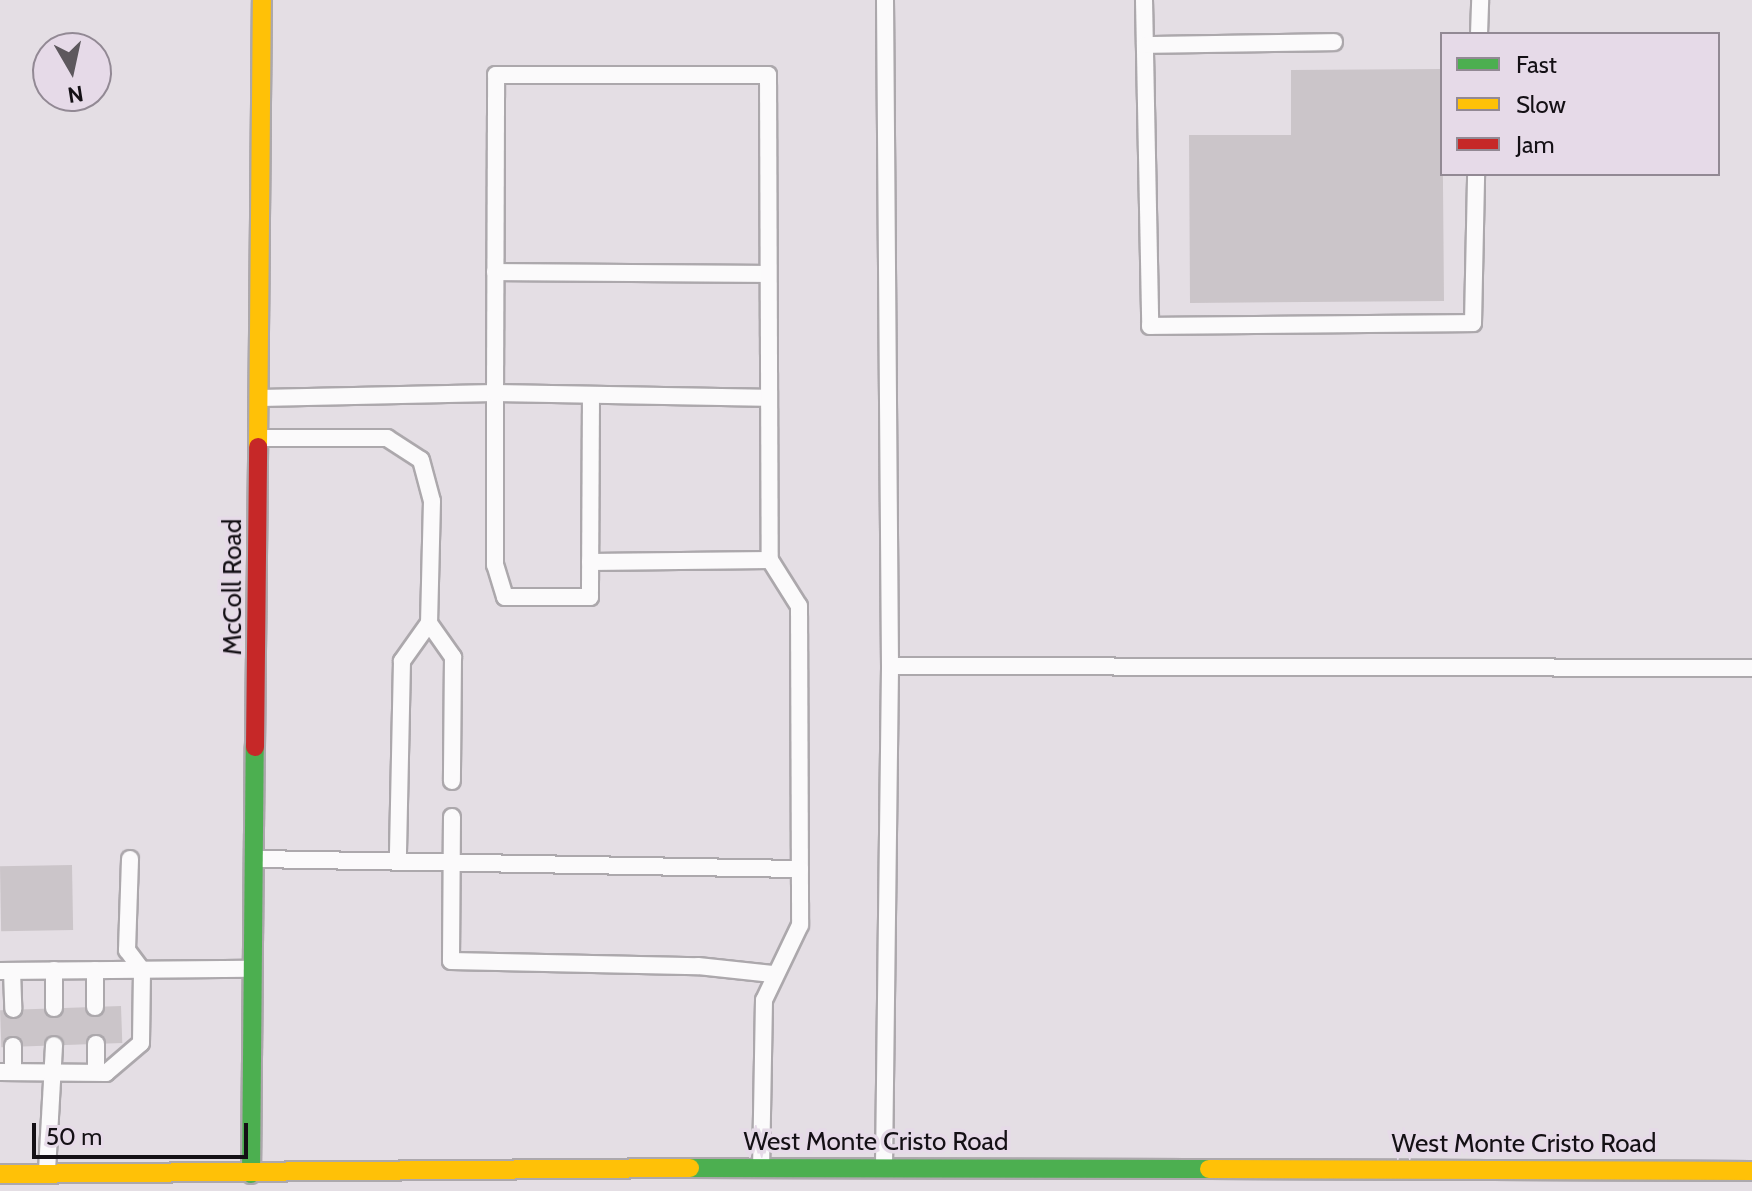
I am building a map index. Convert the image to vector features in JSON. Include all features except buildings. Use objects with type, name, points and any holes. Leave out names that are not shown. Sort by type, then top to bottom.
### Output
[{"type":"main road","name":"McColl Road","points":[[251,1174],[256,968],[262,0]]},
{"type":"main road","name":"West Monte Cristo Road","points":[[0,1174],[761,1167],[1752,1171]]},
{"type":"lane","points":[[884,1168],[890,666],[885,0]]},
{"type":"lane","points":[[1144,0],[1150,326],[1473,323],[1476,176]]},
{"type":"lane","points":[[1479,32],[1480,0]]},
{"type":"lane","points":[[1145,45],[1334,42]]},
{"type":"lane","points":[[591,396],[590,597],[505,597],[495,565],[496,75],[768,75],[770,560],[799,606],[800,925],[773,974],[764,1000],[761,1167]]},
{"type":"lane","points":[[495,272],[767,274]]},
{"type":"lane","points":[[260,398],[495,393],[769,398]]},
{"type":"lane","points":[[260,438],[387,438],[421,460],[432,501],[429,623],[402,661],[398,860]]},
{"type":"lane","points":[[590,562],[770,560]]},
{"type":"lane","points":[[429,623],[453,657],[452,781]]},
{"type":"lane","points":[[890,666],[1752,668]]},
{"type":"lane","points":[[452,817],[451,961],[698,966],[773,974]]},
{"type":"lane","points":[[13,1046],[6,1072],[106,1073],[141,1043],[142,970],[127,950],[130,859]]},
{"type":"lane","points":[[257,859],[800,869]]},
{"type":"lane","points":[[13,1009],[6,971],[256,968]]},
{"type":"lane","points":[[54,970],[54,1008]]},
{"type":"lane","points":[[95,970],[95,1007]]},
{"type":"lane","points":[[96,1044],[96,1072]]},
{"type":"lane","points":[[47,1174],[55,1073],[54,1045]]},
{"type":"traffic: fast","points":[[251,1174],[255,747]]},
{"type":"traffic: fast","points":[[690,1168],[1209,1169]]},
{"type":"traffic: slow","points":[[258,447],[262,0]]},
{"type":"traffic: slow","points":[[0,1174],[690,1168]]},
{"type":"traffic: slow","points":[[1209,1169],[1752,1171]]},
{"type":"traffic: jam","points":[[255,747],[258,447]]}]
